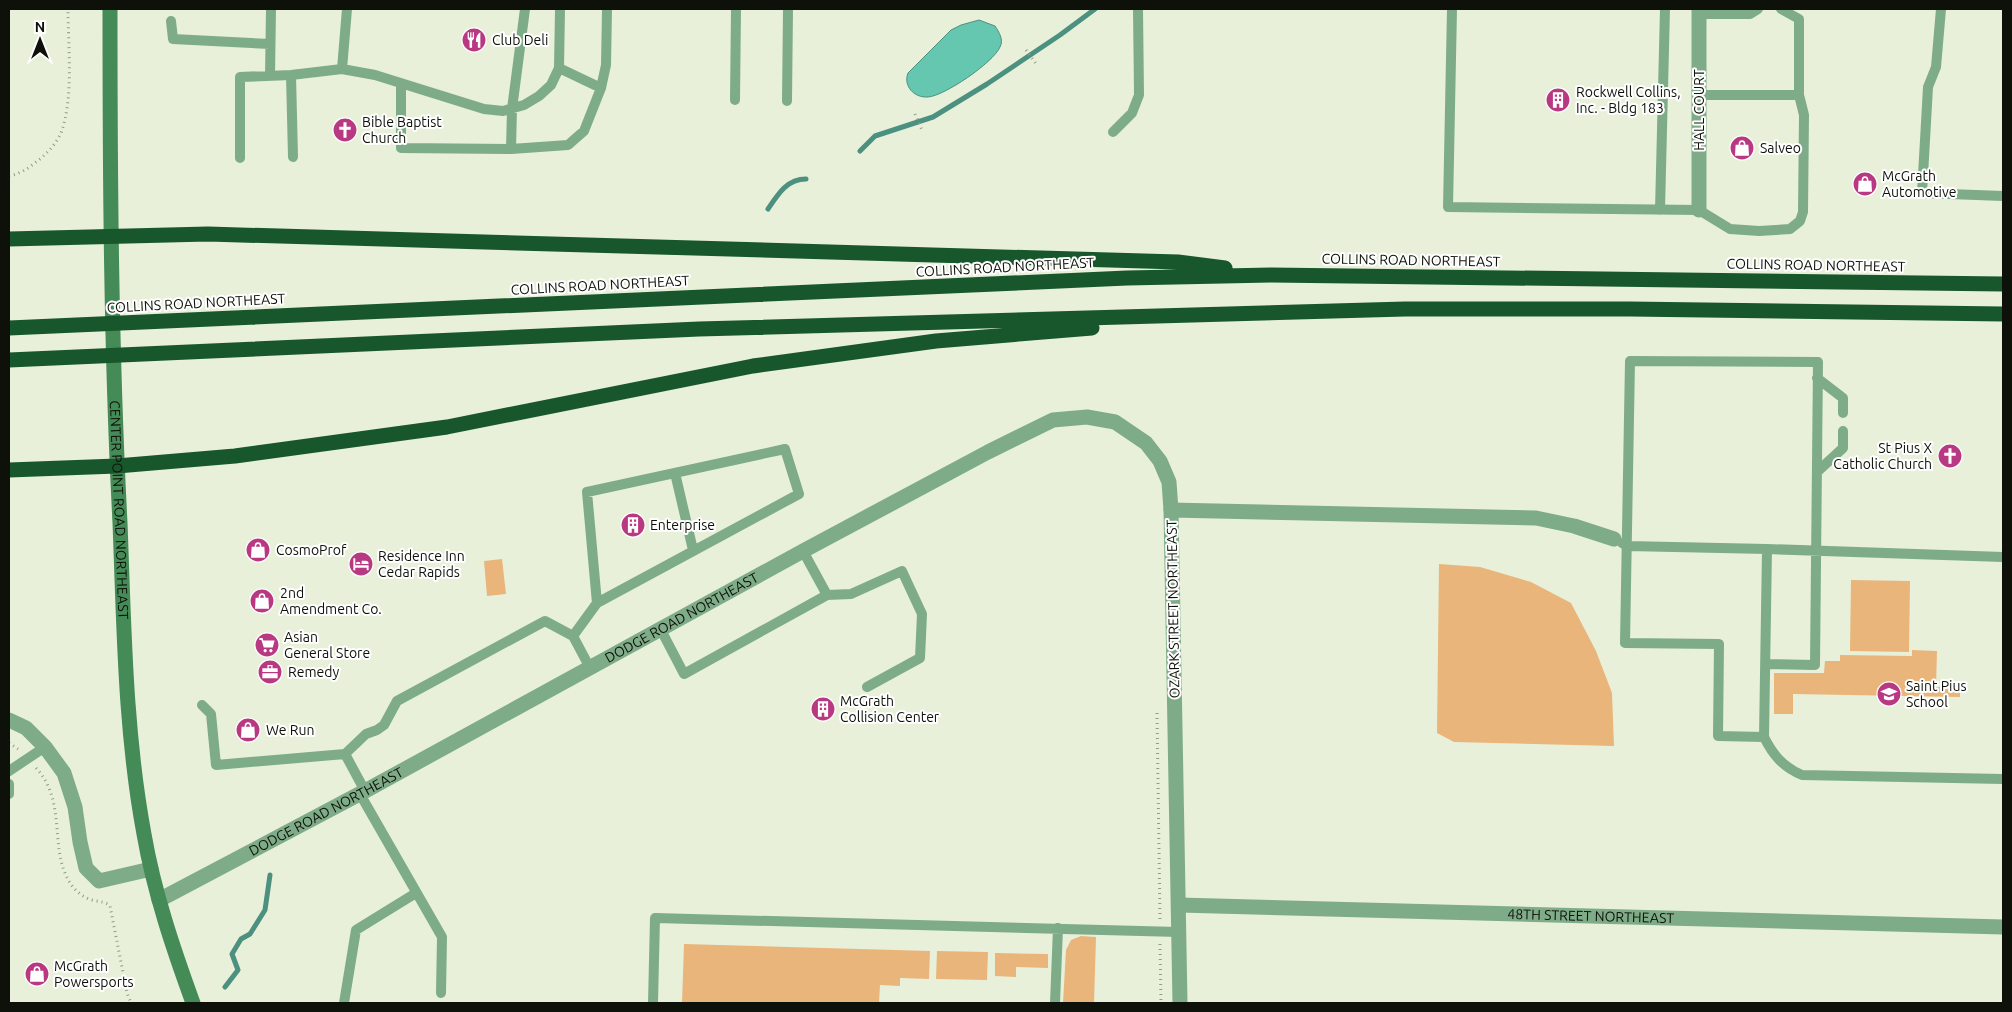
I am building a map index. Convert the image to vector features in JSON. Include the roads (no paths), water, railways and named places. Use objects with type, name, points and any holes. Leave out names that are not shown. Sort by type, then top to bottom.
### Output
[{"type":"highway","points":[[9,239],[208,234],[1178,262],[1271,275]]},
{"type":"highway","name":"COLLINS ROAD NORTHEAST","points":[[9,328],[1127,278],[1271,275],[2003,284]]},
{"type":"highway","points":[[9,470],[117,466],[235,456],[447,427],[753,366],[936,341],[1116,326],[1405,309]]},
{"type":"highway","points":[[9,360],[699,329],[1405,309],[1630,309],[2003,314]]},
{"type":"main road","name":"CENTER POINT ROAD NORTHEAST","points":[[110,9],[110,237],[117,466],[129,712],[134,774],[151,869],[159,900],[193,1003]]},
{"type":"street","name":"HALL COURT","points":[[1699,210],[1700,12]]},
{"type":"street","name":"DODGE ROAD NORTHEAST","points":[[159,900],[363,793],[803,551],[988,452],[1053,420],[1087,417],[1115,422],[1146,443],[1160,462],[1169,482],[1171,510]]},
{"type":"street","name":"OZARK STREET NORTHEAST","points":[[1180,1003],[1171,510],[1536,518],[1574,526],[1620,542]]},
{"type":"street","points":[[9,720],[26,728],[45,747],[64,773],[75,807],[86,868],[99,881],[151,869]]},
{"type":"street","name":"48TH STREET NORTHEAST","points":[[1179,905],[2003,927]]},
{"type":"lane","points":[[270,76],[271,9]]},
{"type":"lane","points":[[342,69],[347,9]]},
{"type":"lane","points":[[511,149],[512,109],[525,9]]},
{"type":"lane","points":[[240,158],[240,77],[291,75],[342,69],[375,75],[484,109],[503,111],[524,105],[539,96],[551,84],[558,68],[560,9]]},
{"type":"lane","points":[[401,83],[401,148],[511,149],[568,145],[584,131],[601,88],[606,65],[607,9]]},
{"type":"lane","points":[[735,100],[736,9]]},
{"type":"lane","points":[[787,101],[788,9]]},
{"type":"lane","points":[[1113,132],[1132,113],[1139,95],[1138,9]]},
{"type":"lane","points":[[1452,9],[1448,207],[1699,210],[1730,229],[1759,232],[1790,229],[1800,221],[1803,212],[1804,115],[1799,95],[1799,19],[1781,9]]},
{"type":"lane","points":[[1660,210],[1665,9]]},
{"type":"lane","points":[[1700,12],[1750,14],[1758,9]]},
{"type":"lane","points":[[1941,9],[1936,67],[1928,87],[1922,193],[2003,196]]},
{"type":"lane","points":[[171,21],[173,39],[270,44]]},
{"type":"lane","points":[[558,68],[601,88]]},
{"type":"lane","points":[[291,75],[293,157]]},
{"type":"lane","points":[[1699,95],[1799,95]]},
{"type":"lane","points":[[1764,737],[1718,736],[1719,644],[1625,643],[1620,542],[1630,361],[1818,362],[1815,665],[1766,664]]},
{"type":"lane","points":[[1817,378],[1843,398],[1843,413]]},
{"type":"lane","points":[[1817,472],[1843,448],[1843,431]]},
{"type":"lane","points":[[573,636],[597,603],[799,494],[785,449],[587,492],[597,603]]},
{"type":"lane","points":[[675,473],[693,550]]},
{"type":"lane","points":[[1620,542],[2003,557]]},
{"type":"lane","points":[[1768,549],[1764,737],[1779,760],[1790,770],[1802,775],[2003,779]]},
{"type":"lane","points":[[803,551],[827,595]]},
{"type":"lane","points":[[660,630],[684,674],[827,595],[851,594],[902,571],[922,614],[920,658],[867,687]]},
{"type":"lane","points":[[202,704],[211,714],[216,765],[345,754],[366,734],[384,725],[397,701],[544,621],[573,636],[590,668]]},
{"type":"lane","points":[[9,771],[45,747]]},
{"type":"lane","points":[[345,754],[363,793],[416,893],[442,936],[441,993]]},
{"type":"lane","points":[[9,784],[9,794]]},
{"type":"lane","points":[[344,1003],[356,930],[416,893]]},
{"type":"lane","points":[[653,1003],[655,918],[1179,932]]},
{"type":"lane","points":[[1055,1003],[1058,928]]},
{"type":"water","points":[[979,20],[995,26],[999,33],[1001,44],[996,54],[967,78],[945,91],[928,97],[914,93],[908,87],[908,73],[951,30]]},
{"type":"waterway","points":[[860,151],[875,136],[933,117],[987,84],[1095,9]]},
{"type":"waterway","points":[[768,209],[784,188],[793,182],[806,179]]},
{"type":"waterway","points":[[225,987],[238,970],[232,954],[241,939],[250,934],[265,910],[270,875]]},
{"type":"place","name":"Club Deli","points":[[474,40]]},
{"type":"place","name":"Rockwell Collins, Inc. - Bldg 183","points":[[1558,100]]},
{"type":"place","name":"Bible Baptist Church","points":[[345,130]]},
{"type":"place","name":"Salveo","points":[[1742,148]]},
{"type":"place","name":"McGrath Automotive","points":[[1865,184]]},
{"type":"place","name":"St Pius X Catholic Church","points":[[1950,456]]},
{"type":"place","name":"Enterprise","points":[[633,525]]},
{"type":"place","name":"CosmoProf","points":[[258,550]]},
{"type":"place","name":"Residence Inn Cedar Rapids","points":[[361,564]]},
{"type":"place","name":"2nd Amendment Co.","points":[[262,601]]},
{"type":"place","name":"Asian General Store","points":[[267,645]]},
{"type":"place","name":"Remedy","points":[[270,672]]},
{"type":"place","name":"Saint Pius School","points":[[1889,694]]},
{"type":"place","name":"McGrath Collision Center","points":[[823,709]]},
{"type":"place","name":"We Run","points":[[248,730]]},
{"type":"place","name":"McGrath Powersports","points":[[37,974]]}]
